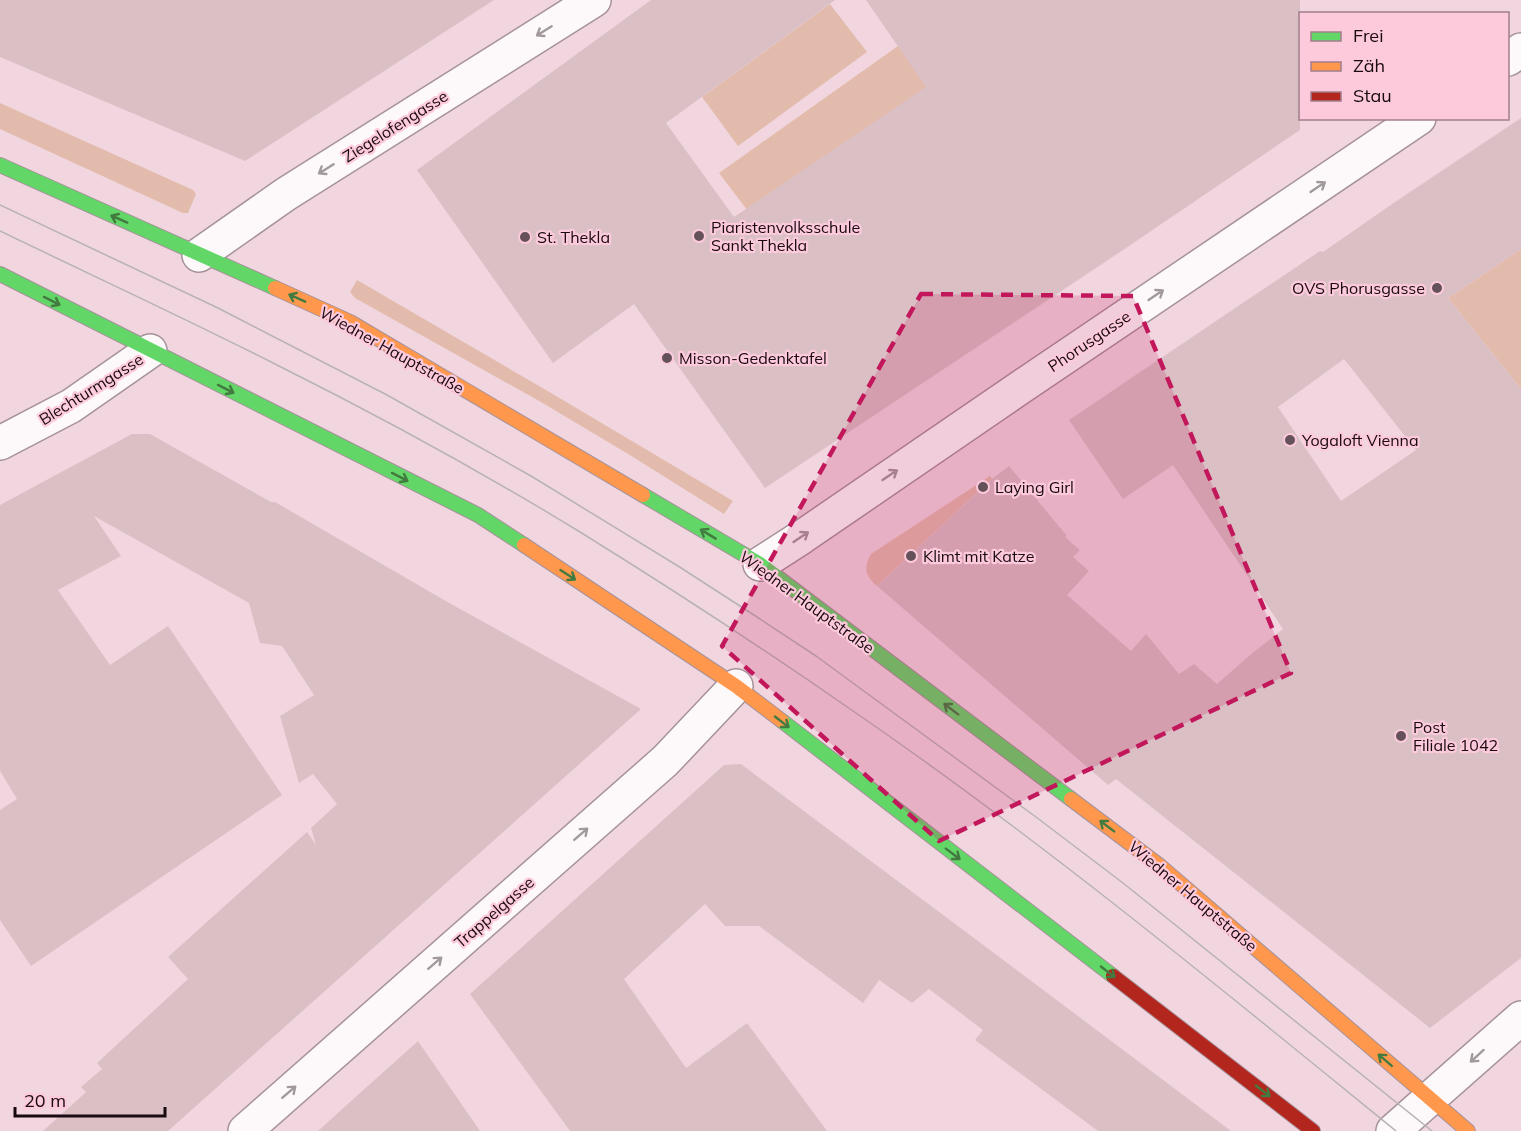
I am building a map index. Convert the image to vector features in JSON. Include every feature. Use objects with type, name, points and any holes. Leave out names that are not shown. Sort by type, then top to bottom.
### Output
[{"type":"main road","name":"Wiedner Hauptstraße","points":[[0,165],[350,322],[760,564],[1160,866],[1468,1131]]},
{"type":"main road","points":[[0,274],[478,515],[736,686],[1312,1131]]},
{"type":"street","name":"Ziegelofengasse","points":[[199,255],[286,194],[594,0]]},
{"type":"street","name":"Phorusgasse","points":[[760,564],[1416,120]]},
{"type":"street","name":"Blechturmgasse","points":[[0,443],[71,406],[150,351]]},
{"type":"street","name":"Trappelgasse","points":[[245,1131],[665,761],[736,686]]},
{"type":"street","points":[[1393,1131],[1521,1018]]},
{"type":"highlighted area","points":[[921,294],[1133,296],[1291,673],[939,841],[722,646]]},
{"type":"shaded area","points":[[1074,0],[763,231],[719,173],[898,46]]},
{"type":"shaded area","points":[[830,4],[867,52],[738,146],[702,97]]},
{"type":"shaded area","points":[[0,103],[193,190],[196,194],[188,213],[183,213],[0,129]]},
{"type":"shaded area","points":[[1521,249],[1521,389],[1448,298]]},
{"type":"shaded area","points":[[357,280],[733,501],[724,514],[541,402],[355,298],[350,292]]},
{"type":"shaded area","points":[[990,476],[992,479],[877,586],[873,582],[866,571],[871,554]]},
{"type":"building","points":[[0,0],[494,0],[245,161],[0,57]]},
{"type":"building","points":[[651,0],[835,0],[666,123],[734,217],[926,87],[866,0],[1300,0],[1300,130],[765,488],[634,304],[553,363],[417,170]]},
{"type":"building","points":[[1521,118],[1521,249],[1448,298],[1521,389],[1521,958],[1430,1028],[1116,779],[1108,785],[877,586],[992,479],[1009,466],[1067,536],[1065,537],[1080,550],[1073,557],[1089,571],[1067,595],[1131,651],[1146,634],[1179,674],[1194,664],[1217,684],[1283,629],[1173,465],[1123,499],[1069,420]],"holes":[[[1344,359],[1416,450],[1341,501],[1278,407]]]},
{"type":"building","points":[[132,434],[150,434],[641,709],[168,1131],[43,1131],[86,1092],[81,1087],[102,1069],[97,1063],[188,979],[168,957],[307,832],[316,845],[311,828],[337,804],[313,774],[299,783],[280,716],[314,695],[282,646],[260,643],[249,603],[94,516],[121,556],[58,590],[110,665],[168,626],[282,795],[31,966],[0,920],[0,810],[17,799],[0,771],[0,505]]},
{"type":"building","points":[[741,764],[1231,1131],[1098,1131],[975,1040],[983,1030],[929,989],[912,1003],[879,980],[863,1003],[759,926],[725,926],[705,904],[624,979],[686,1068],[747,1023],[827,1131],[570,1131],[470,994],[724,765]]},
{"type":"building","points":[[418,1041],[480,1131],[318,1131],[360,1093]]},
{"type":"tram line","points":[[0,205],[218,308],[387,395],[531,476],[757,617],[816,656],[1123,883],[1432,1131]]},
{"type":"tram line","points":[[0,231],[175,314],[393,425],[543,510],[683,597],[853,711],[992,811],[1129,915],[1396,1131]]},
{"type":"traffic: fast","points":[[0,165],[275,288]]},
{"type":"traffic: fast","points":[[0,274],[478,515],[524,545]]},
{"type":"traffic: fast","points":[[643,495],[760,564],[1071,799]]},
{"type":"traffic: fast","points":[[782,721],[1113,976]]},
{"type":"traffic: slow","points":[[275,288],[350,322],[643,495]]},
{"type":"traffic: slow","points":[[524,545],[736,686],[782,721]]},
{"type":"traffic: slow","points":[[1071,799],[1160,866],[1468,1131]]},
{"type":"traffic: jam","points":[[1113,976],[1313,1131]]},
{"type":"place","name":"Piaristenvolksschule Sankt Thekla","points":[[699,236]]},
{"type":"place","name":"St. Thekla","points":[[525,237]]},
{"type":"place","name":"OVS Phorusgasse","points":[[1437,288]]},
{"type":"place","name":"Misson-Gedenktafel","points":[[667,358]]},
{"type":"place","name":"Yogaloft Vienna","points":[[1290,440]]},
{"type":"place","name":"Laying Girl","points":[[983,487]]},
{"type":"place","name":"Klimt mit Katze","points":[[911,556]]},
{"type":"place","name":"Post Filiale 1042","points":[[1401,736]]}]
